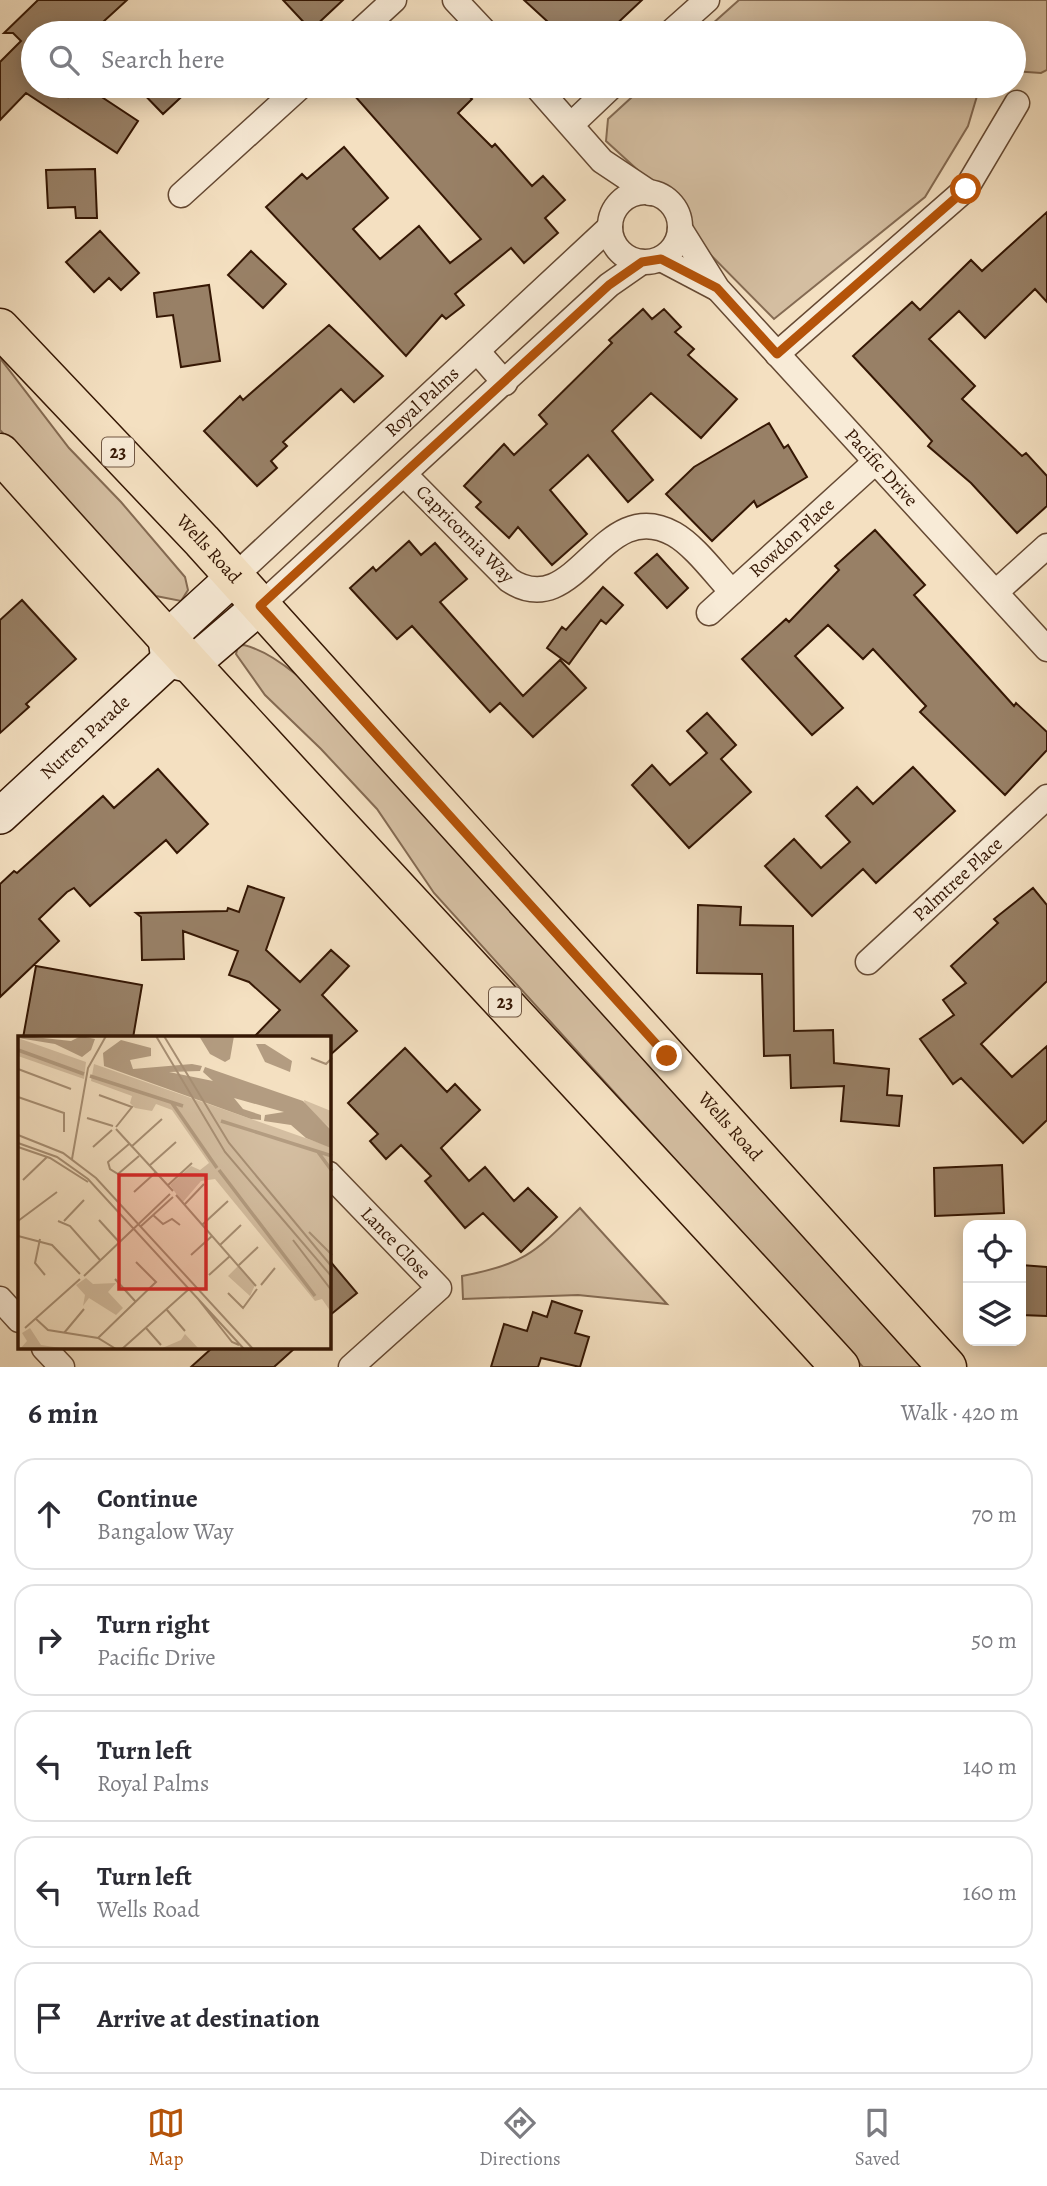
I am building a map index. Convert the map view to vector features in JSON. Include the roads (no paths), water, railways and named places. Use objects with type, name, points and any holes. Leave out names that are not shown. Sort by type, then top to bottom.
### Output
[{"type":"main road","name":"Wells Road","points":[[0,328],[234,577],[947,1367]]},
{"type":"main road","name":"23","points":[[0,453],[175,655],[840,1367]]},
{"type":"street","points":[[371,21],[394,0]]},
{"type":"street","points":[[455,0],[475,21]]},
{"type":"street","points":[[683,21],[707,0]]},
{"type":"street","points":[[181,195],[288,98]]},
{"type":"street","points":[[260,606],[609,285],[652,261],[678,241],[679,219],[669,201],[602,161],[547,98]]},
{"type":"street","points":[[572,124],[599,98]]},
{"type":"street","points":[[777,354],[966,189],[1017,103]]},
{"type":"street","points":[[602,161],[616,247],[623,254],[652,261]]},
{"type":"street","points":[[612,218],[630,196],[650,192]]},
{"type":"street","name":"Royal Palms","points":[[234,577],[477,351],[612,218]]},
{"type":"street","name":"Pacific Drive","points":[[680,229],[717,288],[874,463],[1047,649]]},
{"type":"street","name":"Pacific Drive","points":[[652,261],[717,288]]},
{"type":"street","points":[[477,351],[505,383]]},
{"type":"street","name":"Rowdon Place","points":[[709,612],[874,463]]},
{"type":"street","name":"Capricornia Way","points":[[405,475],[509,580],[522,589],[533,592],[554,588],[611,540],[636,528],[662,529],[677,536],[732,592]]},
{"type":"street","points":[[996,592],[1047,546]]},
{"type":"street","name":"Nurten Parade","points":[[1,813],[175,655],[234,577]]},
{"type":"street","name":"Nurten Parade","points":[[175,655],[260,606]]},
{"type":"street","name":"Palmtree Place","points":[[868,962],[1047,797]]},
{"type":"street","name":"Lance Close","points":[[331,1176],[439,1288],[351,1367]]},
{"type":"street","points":[[0,1299],[18,1319]]},
{"type":"street","points":[[46,1350],[62,1367]]}]
